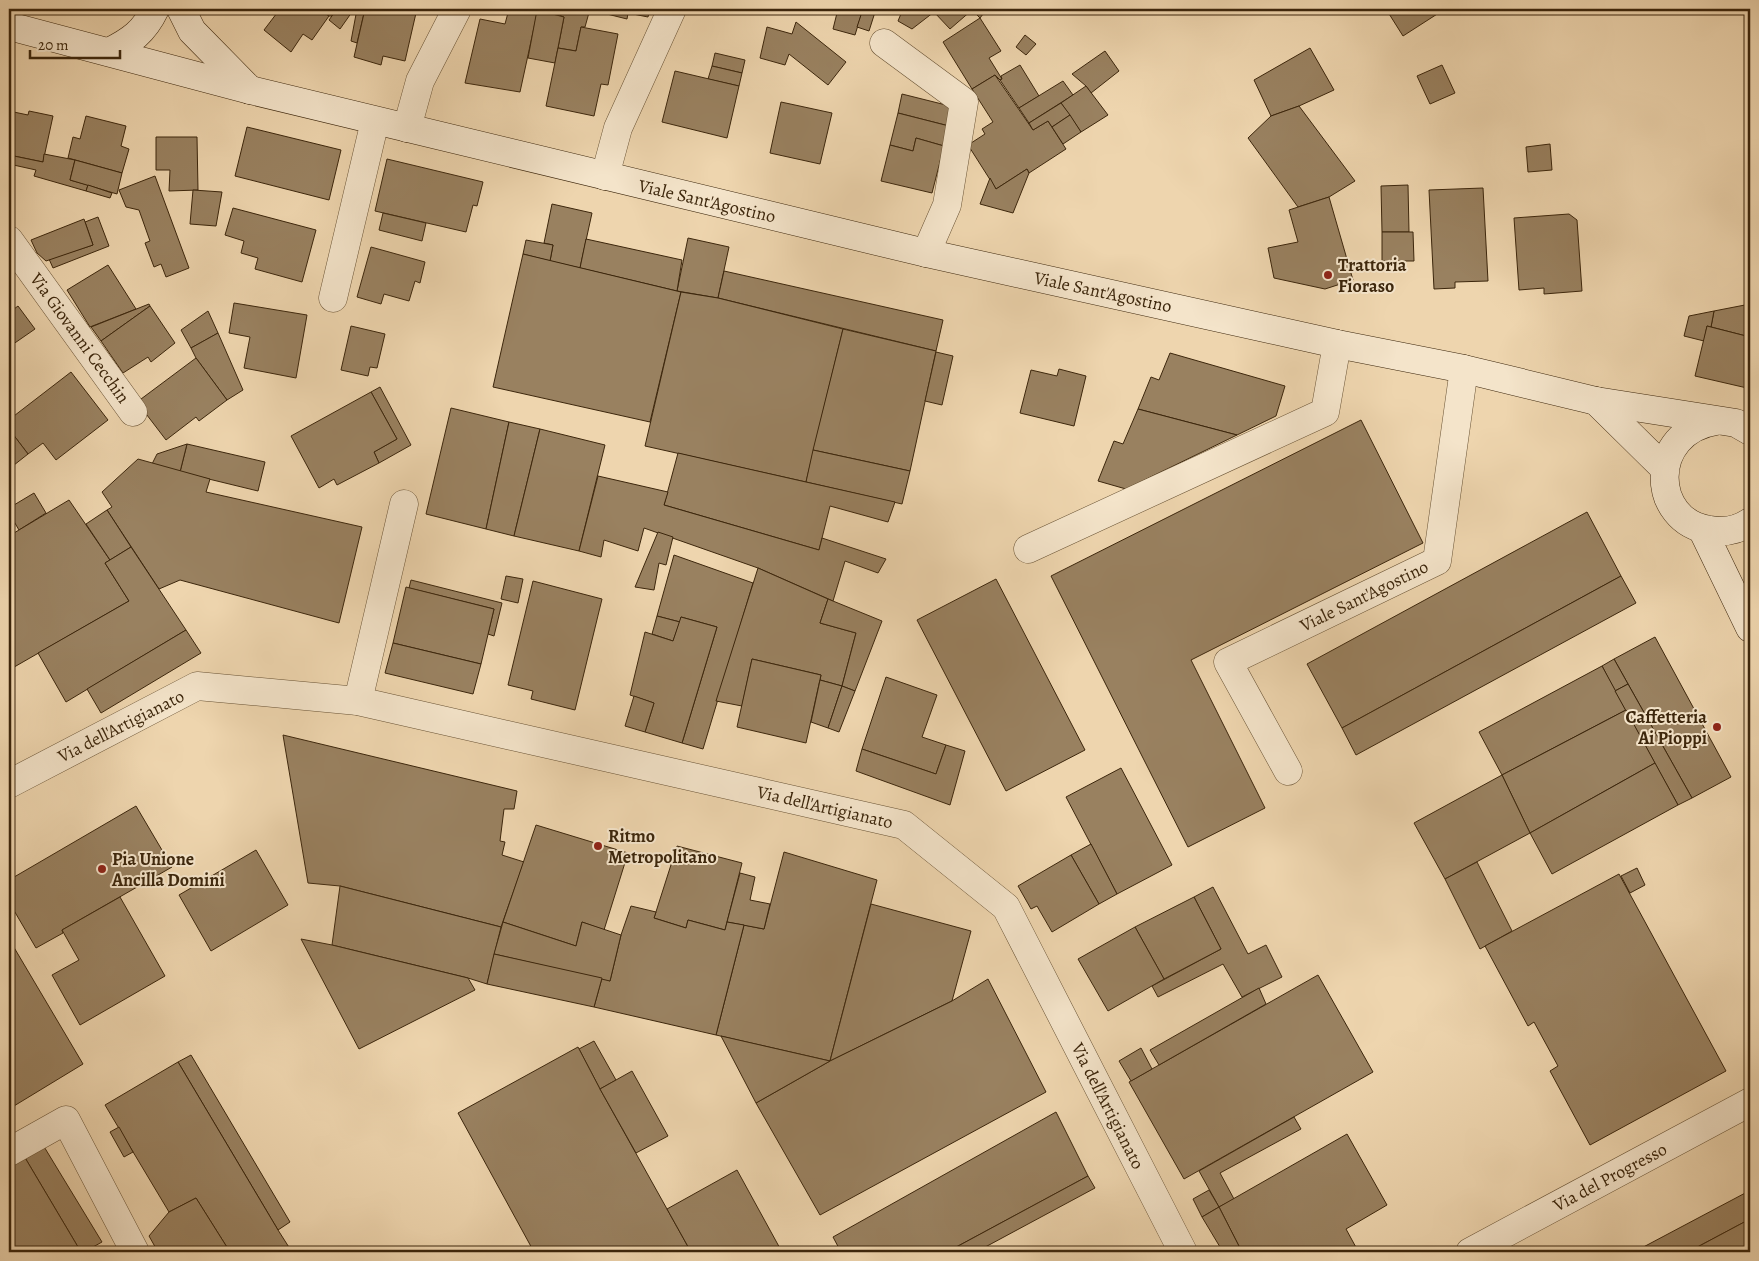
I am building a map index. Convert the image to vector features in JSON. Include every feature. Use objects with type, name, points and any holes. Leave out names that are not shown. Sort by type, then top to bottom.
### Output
[{"type":"street","points":[[109,52],[129,42],[140,32],[155,9]]},
{"type":"street","points":[[181,9],[192,31],[250,90]]},
{"type":"street","points":[[407,128],[420,81],[457,9]]},
{"type":"street","points":[[604,176],[618,128],[672,9]]},
{"type":"street","name":"Viale Sant'Agostino","points":[[9,26],[375,121],[926,253],[1337,344],[1464,368],[1596,401],[1736,423],[1750,430]]},
{"type":"street","points":[[884,43],[964,102],[946,205],[926,253]]},
{"type":"street","points":[[332,298],[375,121]]},
{"type":"street","name":"Via Giovanni Cecchin","points":[[9,240],[133,412]]},
{"type":"street","points":[[1028,549],[1325,412],[1337,344]]},
{"type":"street","name":"Viale Sant'Agostino","points":[[1288,771],[1228,662],[1437,560],[1464,368]]},
{"type":"street","points":[[1596,401],[1664,468],[1665,487],[1672,506],[1685,520],[1702,529],[1722,532],[1741,528],[1750,522]]},
{"type":"street","name":"Viale Sant'Agostino","points":[[1664,468],[1669,453],[1677,440],[1688,430],[1702,423],[1717,421]]},
{"type":"street","points":[[358,701],[404,504]]},
{"type":"street","points":[[1702,529],[1750,628]]},
{"type":"street","name":"Via dell'Artigianato","points":[[9,784],[197,686],[358,701],[904,825],[1006,907],[1183,1252]]},
{"type":"street","name":"Via del Progresso","points":[[1470,1252],[1750,1102]]},
{"type":"street","points":[[9,1152],[66,1120],[135,1252]]},
{"type":"building","points":[[280,9],[319,9],[329,16],[312,40],[303,34],[291,52],[264,30]]},
{"type":"building","points":[[319,9],[337,9],[332,16],[329,16]]},
{"type":"building","points":[[337,9],[347,9],[352,12],[340,29],[329,20]]},
{"type":"building","points":[[357,9],[365,9],[357,43],[351,41]]},
{"type":"building","points":[[365,9],[399,9],[416,13],[405,61],[383,56],[381,65],[354,57]]},
{"type":"building","points":[[509,9],[538,9],[520,92],[465,83],[480,19],[505,24]]},
{"type":"building","points":[[561,9],[590,9],[585,27],[581,27],[576,51],[558,48],[564,17],[559,15]]},
{"type":"building","points":[[604,9],[650,9],[648,17],[628,13],[627,19],[603,13]]},
{"type":"building","points":[[821,9],[863,9],[855,35],[833,29],[837,13]]},
{"type":"building","points":[[863,9],[876,9],[869,31],[857,27]]},
{"type":"building","points":[[903,9],[987,9],[980,18],[972,10],[950,29],[934,12],[912,29],[898,21]]},
{"type":"building","points":[[1386,9],[1445,9],[1403,36]]},
{"type":"building","points":[[537,10],[564,17],[555,63],[528,58]]},
{"type":"building","points":[[980,18],[1001,51],[989,58],[1002,79],[1000,80],[995,75],[972,89],[943,42]]},
{"type":"building","points":[[796,22],[846,62],[828,85],[789,54],[785,65],[760,58],[767,27],[792,34]]},
{"type":"building","points":[[581,27],[618,34],[608,85],[601,84],[594,116],[546,106],[558,48],[576,51]]},
{"type":"building","points":[[1025,35],[1036,44],[1026,55],[1016,47]]},
{"type":"building","points":[[1310,48],[1334,90],[1271,116],[1254,80]]},
{"type":"building","points":[[1105,51],[1119,71],[1091,93],[1072,74]]},
{"type":"building","points":[[715,53],[745,60],[742,73],[712,66]]},
{"type":"building","points":[[1020,65],[1039,96],[1019,108],[1000,80],[1002,79],[1001,76]]},
{"type":"building","points":[[1442,65],[1455,93],[1430,104],[1417,76]]},
{"type":"building","points":[[712,66],[742,73],[739,86],[708,79]]},
{"type":"building","points":[[675,71],[739,86],[727,138],[662,122]]},
{"type":"building","points":[[995,75],[1033,130],[1048,121],[1066,149],[1029,173],[1027,169],[996,189],[968,145],[985,134],[982,129],[993,122],[972,89]]},
{"type":"building","points":[[1063,81],[1073,95],[1029,123],[1019,108]]},
{"type":"building","points":[[1086,86],[1108,115],[1081,132],[1061,103]]},
{"type":"building","points":[[902,94],[954,107],[949,126],[898,113]]},
{"type":"building","points":[[781,102],[832,113],[820,164],[770,153]]},
{"type":"building","points":[[1061,103],[1070,115],[1052,127],[1048,121],[1033,130],[1029,123]]},
{"type":"building","points":[[1299,106],[1355,181],[1329,197],[1298,207],[1248,138],[1271,116]]},
{"type":"building","points":[[9,111],[28,115],[29,111],[53,116],[43,162],[9,155],[11,148],[9,147]]},
{"type":"building","points":[[898,113],[949,126],[944,146],[916,138],[913,151],[890,145]]},
{"type":"building","points":[[1070,115],[1081,132],[1063,144],[1052,127]]},
{"type":"building","points":[[86,116],[126,126],[121,146],[129,149],[122,173],[68,158],[73,137],[80,139]]},
{"type":"building","points":[[247,127],[341,150],[329,200],[235,176]]},
{"type":"building","points":[[156,137],[197,137],[198,190],[169,191],[170,170],[156,170]]},
{"type":"building","points":[[916,138],[944,146],[932,193],[881,181],[890,145],[913,151]]},
{"type":"building","points":[[1550,144],[1552,170],[1528,172],[1526,147]]},
{"type":"building","points":[[44,154],[75,160],[70,180],[88,185],[86,191],[34,176],[36,170],[9,164],[9,155],[43,162]]},
{"type":"building","points":[[387,159],[483,182],[477,206],[473,205],[466,232],[375,211]]},
{"type":"building","points":[[75,160],[122,173],[117,194],[70,180]]},
{"type":"building","points":[[1027,169],[1029,173],[1013,213],[980,204],[990,178],[996,189]]},
{"type":"building","points":[[155,176],[189,268],[166,277],[161,264],[154,267],[145,243],[150,241],[139,210],[126,207],[119,190]]},
{"type":"building","points":[[88,185],[112,193],[110,198],[86,191]]},
{"type":"building","points":[[1408,185],[1409,232],[1382,232],[1381,186]]},
{"type":"building","points":[[1483,188],[1488,281],[1455,282],[1455,288],[1434,289],[1429,190]]},
{"type":"building","points":[[193,190],[222,192],[216,226],[190,224]]},
{"type":"building","points":[[1329,197],[1353,280],[1325,289],[1274,278],[1268,248],[1298,242],[1289,210]]},
{"type":"building","points":[[552,204],[592,213],[580,268],[550,261],[553,245],[544,243]]},
{"type":"building","points":[[233,208],[316,230],[302,282],[255,269],[258,258],[241,253],[244,241],[225,235]]},
{"type":"building","points":[[383,213],[426,223],[422,241],[379,230]]},
{"type":"building","points":[[1569,214],[1577,220],[1582,291],[1544,294],[1544,288],[1519,290],[1514,218]]},
{"type":"building","points":[[98,217],[109,246],[53,268],[49,259],[93,245],[85,222]]},
{"type":"building","points":[[84,219],[93,245],[46,261],[37,253],[31,240]]},
{"type":"building","points":[[1382,232],[1413,232],[1414,261],[1382,261]]},
{"type":"building","points":[[688,238],[729,247],[718,298],[677,291]]},
{"type":"building","points":[[586,239],[682,260],[677,291],[580,268]]},
{"type":"building","points":[[526,240],[553,245],[550,261],[523,254]]},
{"type":"building","points":[[371,247],[425,262],[420,283],[415,281],[409,301],[384,294],[381,304],[357,297]]},
{"type":"building","points":[[523,254],[681,292],[650,422],[493,387]]},
{"type":"building","points":[[108,265],[136,309],[90,327],[67,290]]},
{"type":"building","points":[[724,271],[943,320],[936,351],[718,298]]},
{"type":"building","points":[[681,292],[718,298],[843,329],[806,482],[645,446]]},
{"type":"building","points":[[234,303],[307,315],[296,378],[244,368],[250,337],[229,333]]},
{"type":"building","points":[[149,304],[150,306],[101,341],[91,327]]},
{"type":"building","points":[[1750,304],[1750,337],[1711,327],[1714,311]]},
{"type":"building","points":[[18,306],[35,329],[9,347],[9,310],[10,312]]},
{"type":"building","points":[[150,306],[175,343],[151,362],[148,357],[123,373],[101,341]]},
{"type":"building","points":[[208,311],[218,333],[191,348],[181,330]]},
{"type":"building","points":[[1714,311],[1711,327],[1707,326],[1704,341],[1684,336],[1689,316]]},
{"type":"building","points":[[351,326],[385,334],[377,368],[370,367],[368,376],[341,370]]},
{"type":"building","points":[[1707,326],[1750,337],[1750,373],[1747,388],[1695,376]]},
{"type":"building","points":[[843,329],[936,351],[910,471],[813,450]]},
{"type":"building","points":[[218,333],[243,390],[227,400],[196,358],[191,348]]},
{"type":"building","points":[[936,352],[953,356],[942,405],[925,401]]},
{"type":"building","points":[[1170,353],[1285,386],[1276,416],[1237,435],[1138,409],[1151,377],[1159,380]]},
{"type":"building","points":[[196,358],[227,400],[199,421],[196,417],[166,440],[137,402]]},
{"type":"building","points":[[1059,369],[1086,376],[1074,426],[1020,413],[1031,370],[1057,376]]},
{"type":"building","points":[[71,372],[108,420],[56,460],[43,443],[28,454],[9,429],[9,424],[12,421],[10,419]]},
{"type":"building","points":[[380,387],[411,445],[379,463],[374,452],[397,439],[371,392]]},
{"type":"building","points":[[371,392],[397,439],[374,452],[379,463],[337,485],[334,479],[319,488],[291,436]]},
{"type":"building","points":[[451,408],[509,422],[486,529],[426,514]]},
{"type":"building","points":[[1138,409],[1237,435],[1126,489],[1098,481],[1114,441],[1123,444]]},
{"type":"building","points":[[1361,420],[1423,543],[1191,660],[1265,808],[1188,847],[1051,576]]},
{"type":"building","points":[[509,422],[540,429],[514,536],[486,529]]},
{"type":"building","points":[[9,429],[28,454],[9,469]]},
{"type":"building","points":[[540,429],[605,445],[579,551],[514,536]]},
{"type":"building","points":[[187,444],[265,462],[258,491],[180,472]]},
{"type":"building","points":[[187,444],[180,472],[152,464],[157,454]]},
{"type":"building","points":[[813,450],[910,471],[902,504],[806,482]]},
{"type":"building","points":[[678,453],[895,502],[888,522],[830,506],[819,550],[664,505]]},
{"type":"building","points":[[138,459],[210,479],[206,492],[362,527],[339,623],[180,580],[159,589],[107,510],[112,507],[102,492]]},
{"type":"building","points":[[598,476],[668,492],[664,505],[819,550],[822,538],[886,559],[878,573],[845,561],[833,601],[758,568],[644,528],[638,551],[604,540],[601,557],[579,551]]},
{"type":"building","points":[[34,493],[46,513],[19,530],[9,513],[9,508]]},
{"type":"building","points":[[69,500],[110,560],[105,563],[129,601],[9,670],[9,536]]},
{"type":"building","points":[[107,510],[131,547],[110,560],[86,524]]},
{"type":"building","points":[[1587,512],[1621,576],[1342,728],[1307,664]]},
{"type":"building","points":[[658,532],[673,537],[666,565],[659,563],[654,590],[635,587]]},
{"type":"building","points":[[131,547],[186,630],[66,702],[38,653],[129,601],[105,563]]},
{"type":"building","points":[[674,555],[753,583],[703,749],[682,743],[717,627],[681,617],[680,622],[657,616]]},
{"type":"building","points":[[758,568],[828,599],[820,623],[856,633],[842,686],[820,680],[821,675],[752,659],[742,706],[716,701]]},
{"type":"building","points":[[506,576],[523,579],[518,603],[501,599]]},
{"type":"building","points":[[1621,576],[1636,603],[1356,755],[1342,728]]},
{"type":"building","points":[[996,579],[1085,750],[1006,791],[917,620]]},
{"type":"building","points":[[411,580],[502,603],[494,636],[488,634],[494,609],[409,588]]},
{"type":"building","points":[[533,581],[602,599],[575,710],[531,699],[533,691],[508,685]]},
{"type":"building","points":[[406,587],[494,609],[481,664],[393,643]]},
{"type":"building","points":[[828,599],[882,621],[855,691],[842,686],[856,633],[820,623]]},
{"type":"building","points":[[657,616],[680,622],[673,641],[652,634]]},
{"type":"building","points":[[681,617],[717,627],[682,743],[645,732],[654,703],[630,695],[645,632],[673,641]]},
{"type":"building","points":[[186,630],[201,653],[101,713],[87,689]]},
{"type":"building","points":[[1655,637],[1731,777],[1692,798],[1614,659]]},
{"type":"building","points":[[393,643],[481,664],[473,694],[385,673]]},
{"type":"building","points":[[752,659],[821,675],[806,743],[737,727]]},
{"type":"building","points":[[1614,659],[1628,684],[1615,691],[1602,666]]},
{"type":"building","points":[[1602,666],[1626,710],[1502,775],[1479,732]]},
{"type":"building","points":[[886,677],[937,695],[922,737],[946,745],[936,774],[862,749]]},
{"type":"building","points":[[820,680],[842,686],[828,728],[811,722]]},
{"type":"building","points":[[1628,684],[1692,798],[1678,805],[1615,691]]},
{"type":"building","points":[[842,686],[855,691],[839,732],[828,728]]},
{"type":"building","points":[[634,696],[654,703],[645,732],[625,726]]},
{"type":"building","points":[[1626,710],[1655,763],[1530,833],[1502,775]]},
{"type":"building","points":[[283,735],[517,791],[514,809],[504,809],[500,841],[505,842],[502,855],[524,862],[501,927],[340,886],[308,883]]},
{"type":"building","points":[[946,745],[965,751],[950,805],[856,771],[862,749],[936,774]]},
{"type":"building","points":[[1655,763],[1678,805],[1552,874],[1530,833]]},
{"type":"building","points":[[1121,768],[1172,865],[1117,894],[1066,797]]},
{"type":"building","points":[[1502,775],[1530,833],[1445,879],[1414,823]]},
{"type":"building","points":[[136,806],[172,867],[62,930],[63,933],[36,948],[9,902],[9,880]]},
{"type":"building","points":[[536,825],[628,853],[604,930],[582,922],[576,946],[503,922]]},
{"type":"building","points":[[1091,844],[1117,894],[1099,904],[1071,855]]},
{"type":"building","points":[[677,846],[742,863],[725,930],[688,920],[686,928],[654,918]]},
{"type":"building","points":[[256,850],[288,905],[211,951],[179,895]]},
{"type":"building","points":[[784,852],[877,880],[830,1061],[716,1035],[744,925],[764,929]]},
{"type":"building","points":[[1071,855],[1099,904],[1052,932],[1037,906],[1031,909],[1018,886]]},
{"type":"building","points":[[1477,862],[1512,931],[1480,949],[1445,879]]},
{"type":"building","points":[[1637,868],[1645,885],[1630,893],[1621,876]]},
{"type":"building","points":[[740,873],[755,877],[750,900],[770,904],[764,929],[727,922]]},
{"type":"building","points":[[1619,874],[1726,1071],[1590,1145],[1550,1071],[1558,1066],[1534,1022],[1528,1026],[1485,946]]},
{"type":"building","points":[[340,886],[501,927],[487,984],[332,945]]},
{"type":"building","points":[[1213,887],[1248,954],[1266,945],[1282,977],[1242,997],[1223,964],[1158,997],[1152,986],[1221,949],[1194,897]]},
{"type":"building","points":[[120,897],[165,976],[80,1025],[52,975],[79,960],[62,930]]},
{"type":"building","points":[[1194,897],[1221,949],[1164,979],[1135,927]]},
{"type":"building","points":[[871,904],[971,931],[952,1001],[830,1061]]},
{"type":"building","points":[[631,906],[656,912],[654,918],[686,928],[688,920],[725,930],[727,922],[744,925],[716,1035],[594,1007],[602,978],[610,981],[621,935]]},
{"type":"building","points":[[503,922],[576,946],[582,922],[621,935],[610,981],[494,954]]},
{"type":"building","points":[[1135,927],[1164,979],[1108,1011],[1078,959]]},
{"type":"building","points":[[9,939],[83,1064],[9,1109]]},
{"type":"building","points":[[301,939],[468,978],[475,990],[359,1049]]},
{"type":"building","points":[[494,954],[602,978],[594,1007],[487,984]]},
{"type":"building","points":[[1318,975],[1373,1072],[1184,1179],[1129,1082]]},
{"type":"building","points":[[988,979],[1046,1092],[820,1215],[756,1103],[830,1061],[952,1001]]},
{"type":"building","points":[[1259,988],[1266,1004],[1159,1065],[1150,1050]]},
{"type":"building","points":[[721,1036],[830,1061],[756,1103]]},
{"type":"building","points":[[594,1041],[616,1080],[600,1089],[579,1049]]},
{"type":"building","points":[[578,1047],[691,1252],[534,1252],[458,1113]]},
{"type":"building","points":[[1141,1048],[1152,1069],[1131,1081],[1119,1061]]},
{"type":"building","points":[[191,1055],[290,1222],[278,1230],[178,1062]]},
{"type":"building","points":[[178,1062],[292,1252],[230,1252],[196,1198],[169,1212],[105,1105]]},
{"type":"building","points":[[632,1071],[668,1136],[636,1153],[600,1089]]},
{"type":"building","points":[[1056,1112],[1088,1176],[947,1252],[841,1252],[833,1237]]},
{"type":"building","points":[[1294,1117],[1301,1129],[1220,1173],[1234,1199],[1219,1207],[1199,1171]]},
{"type":"building","points":[[119,1127],[133,1152],[124,1157],[110,1132]]},
{"type":"building","points":[[1347,1134],[1387,1205],[1346,1229],[1358,1251],[1242,1252],[1219,1207]]},
{"type":"building","points":[[43,1145],[102,1242],[84,1252],[81,1252],[24,1156]]},
{"type":"building","points":[[24,1156],[81,1252],[9,1252],[9,1165]]},
{"type":"building","points":[[737,1170],[782,1252],[691,1252],[667,1209]]},
{"type":"building","points":[[1088,1176],[1095,1188],[976,1252],[947,1252]]},
{"type":"building","points":[[1209,1190],[1219,1207],[1202,1217],[1193,1199]]},
{"type":"building","points":[[1749,1191],[1750,1219],[1688,1252],[1634,1252]]},
{"type":"building","points":[[196,1198],[230,1252],[158,1252],[149,1236],[169,1212]]},
{"type":"building","points":[[1219,1207],[1242,1252],[1223,1252],[1202,1217]]},
{"type":"building","points":[[1750,1219],[1750,1252],[1688,1252]]},
{"type":"place","name":"Trattoria Fioraso","points":[[1328,275]]},
{"type":"place","name":"Caffetteria Ai Pioppi","points":[[1717,727]]},
{"type":"place","name":"Ritmo Metropolitano","points":[[598,846]]},
{"type":"place","name":"Pia Unione Ancilla Domini","points":[[102,869]]}]
